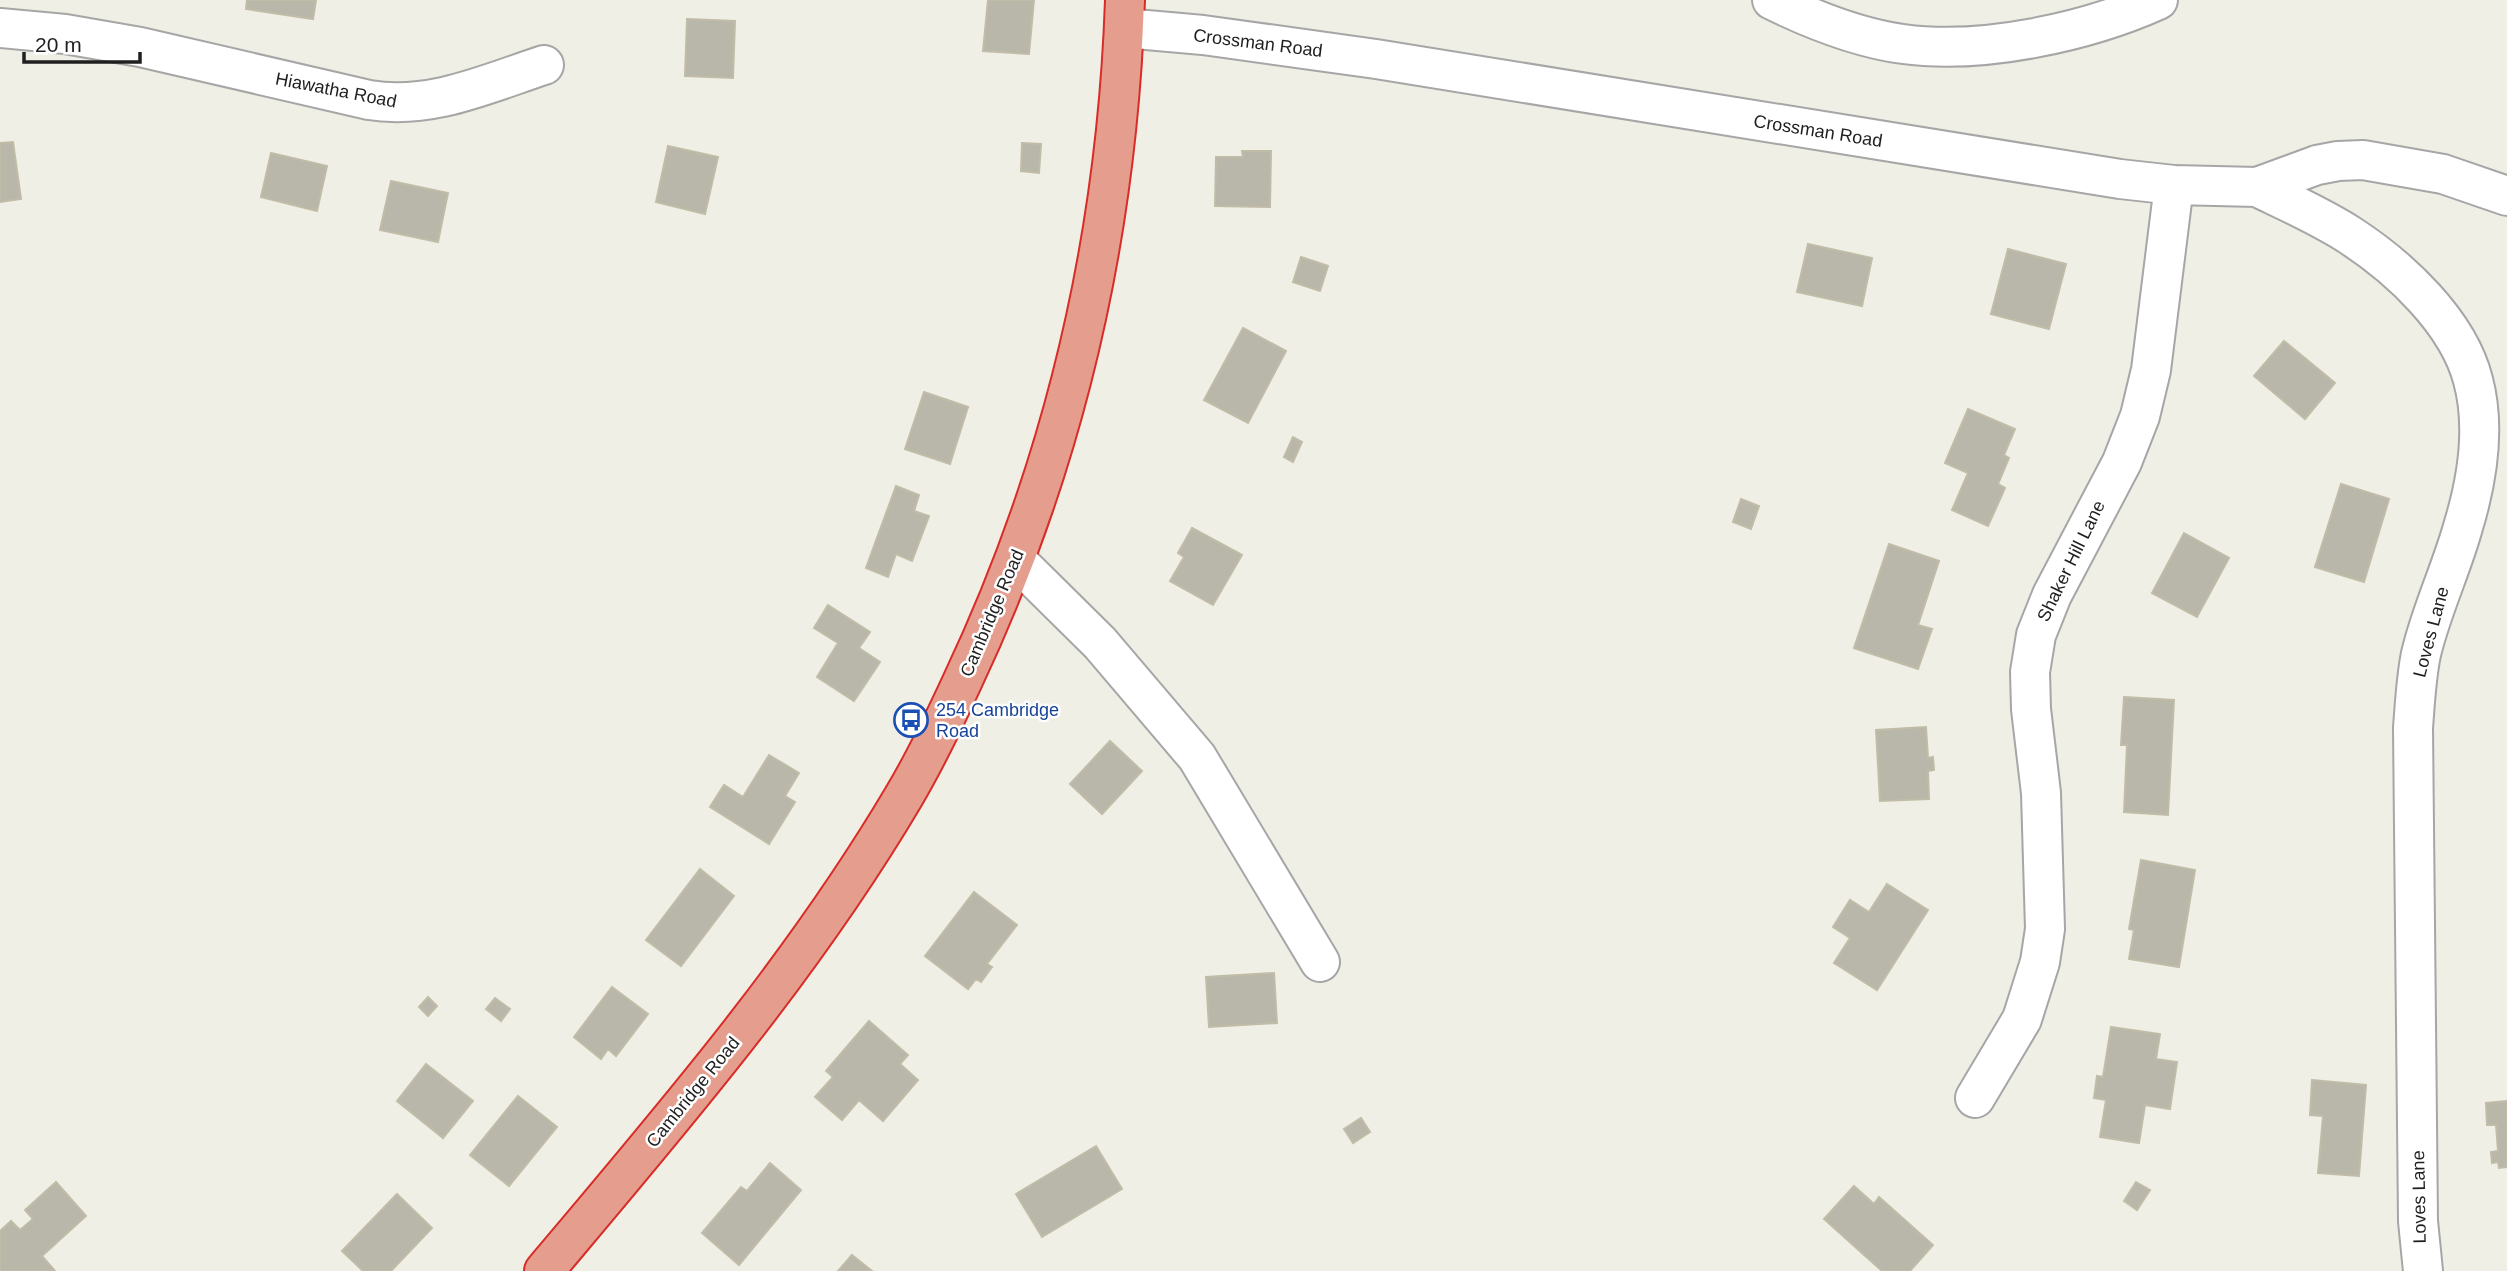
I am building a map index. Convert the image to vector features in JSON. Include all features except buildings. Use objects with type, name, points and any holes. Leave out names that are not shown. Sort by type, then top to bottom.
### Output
[{"type":"highway","name":"Cambridge Road","points":[[544,1271],[666,1128],[727,1050],[862,863],[905,793],[951,707],[999,604],[1052,453],[1091,298],[1112,164],[1124,14]]},
{"type":"street","points":[[1772,0],[1798,13],[1851,31],[1902,44],[1930,46],[1972,45],[2053,35],[2130,13],[2158,0]]},
{"type":"street","name":"Crossman Road","points":[[1124,14],[1203,35],[1376,59],[2120,179],[2174,186],[2257,187],[2317,165],[2363,160],[2443,174],[2507,196]]},
{"type":"street","name":"Hiawatha Road","points":[[0,28],[65,34],[140,47],[385,103],[432,100],[544,65]]},
{"type":"street","name":"Shaker Hill Lane","points":[[1975,1098],[2022,1020],[2040,962],[2045,929],[2040,793],[2031,709],[2030,672],[2036,635],[2052,594],[2122,462],[2140,416],[2151,370],[2174,186]]},
{"type":"street","name":"Loves Lane","points":[[2257,187],[2352,237],[2419,291],[2457,342],[2473,380],[2479,447],[2473,488],[2463,528],[2421,654],[2413,728],[2418,1221],[2423,1271]]},
{"type":"street","points":[[1016,560],[1100,643],[1197,757],[1320,962]]},
{"type":"place","name":"254 Cambridge Road","points":[[911,720]]}]
